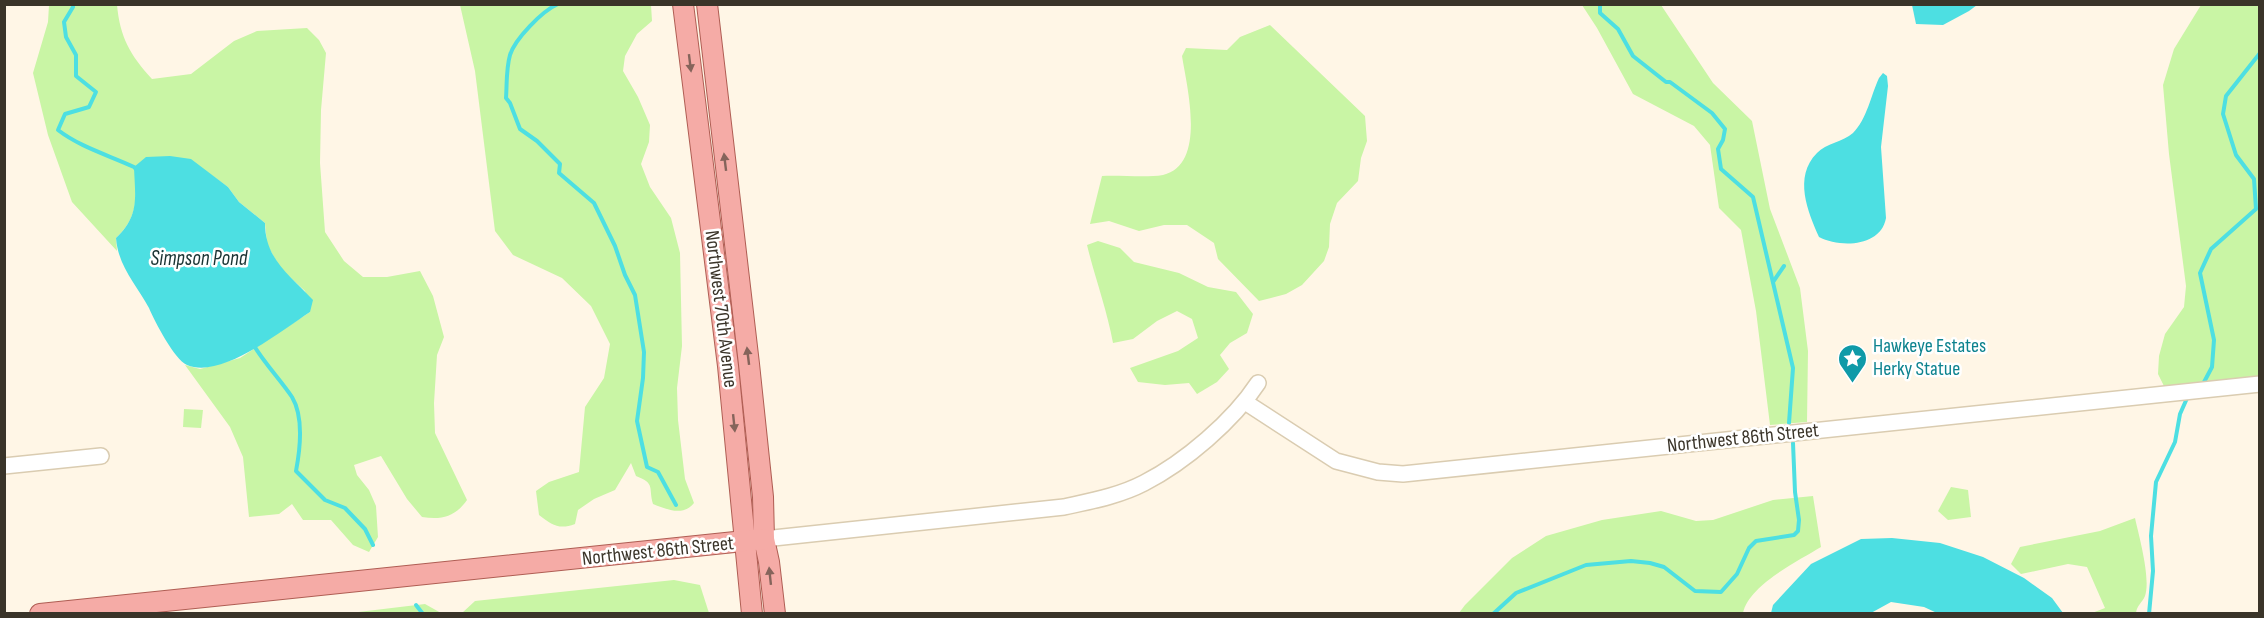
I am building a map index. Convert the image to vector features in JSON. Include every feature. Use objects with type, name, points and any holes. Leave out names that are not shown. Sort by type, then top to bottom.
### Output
[{"type":"main road","name":"Northwest 70th Avenue","points":[[683,4],[728,366],[755,541],[769,562],[775,614]]},
{"type":"main road","name":"Northwest 70th Avenue","points":[[707,4],[763,497],[755,541],[752,614]]},
{"type":"main road","name":"Northwest 86th Street","points":[[40,614],[755,541]]},
{"type":"street","name":"Northwest 86th Street","points":[[755,541],[1064,507],[1108,496],[1143,483],[1172,466],[1198,446],[1245,402],[1258,383]]},
{"type":"street","name":"Northwest 86th Street","points":[[1245,402],[1336,461],[1378,472],[1403,474],[2259,384]]},
{"type":"street","points":[[4,466],[101,456]]},
{"type":"green space","points":[[49,5],[117,5],[127,45],[152,79],[191,74],[234,41],[257,31],[307,28],[319,40],[326,53],[321,110],[320,163],[325,232],[344,261],[363,277],[387,277],[420,271],[433,296],[444,337],[437,355],[435,433],[467,500],[458,510],[448,516],[422,517],[407,499],[381,456],[354,465],[357,475],[369,490],[376,506],[378,537],[369,552],[353,545],[331,520],[303,520],[292,504],[279,514],[249,517],[243,457],[230,427],[185,365],[200,369],[240,358],[310,312],[305,291],[280,268],[267,244],[265,223],[239,202],[228,187],[210,174],[135,182],[133,213],[116,238],[117,251],[72,202],[48,135],[33,73],[48,22]]},
{"type":"green space","points":[[460,5],[651,5],[652,21],[637,34],[625,56],[623,71],[650,125],[649,142],[641,164],[650,187],[671,218],[680,253],[682,346],[677,388],[678,420],[685,479],[694,503],[685,510],[674,511],[653,504],[649,484],[636,476],[631,463],[615,490],[594,499],[578,510],[575,524],[564,527],[556,526],[539,515],[536,491],[549,482],[579,472],[585,407],[604,378],[610,344],[591,306],[562,278],[513,255],[495,231],[475,71]]},
{"type":"green space","points":[[1582,5],[1661,5],[1713,83],[1752,121],[1770,209],[1800,288],[1808,351],[1807,422],[1770,425],[1756,311],[1741,230],[1719,208],[1710,145],[1694,126],[1633,94]]},
{"type":"green space","points":[[2201,5],[2259,5],[2259,378],[2182,388],[2164,386],[2158,374],[2159,356],[2165,334],[2184,307],[2186,286],[2169,154],[2163,85],[2174,49]]},
{"type":"green space","points":[[1270,25],[1365,116],[1367,141],[1361,158],[1358,181],[1337,203],[1330,224],[1329,247],[1324,261],[1302,285],[1286,294],[1259,301],[1218,259],[1214,243],[1187,225],[1164,225],[1139,231],[1109,221],[1090,224],[1102,176],[1163,175],[1177,168],[1185,157],[1190,141],[1191,123],[1182,56],[1186,48],[1227,50],[1240,37]]},
{"type":"green space","points":[[1098,241],[1120,248],[1134,262],[1179,273],[1208,287],[1236,292],[1253,314],[1247,333],[1230,343],[1220,355],[1229,369],[1217,382],[1197,394],[1189,383],[1165,385],[1138,382],[1130,368],[1178,351],[1198,338],[1192,319],[1177,311],[1157,321],[1133,339],[1113,343],[1087,245]]},
{"type":"green space","points":[[184,409],[203,410],[201,428],[183,427]]},
{"type":"green space","points":[[1951,487],[1968,490],[1971,517],[1948,520],[1938,511]]},
{"type":"green space","points":[[1813,496],[1821,547],[1764,584],[1754,593],[1743,613],[1459,613],[1512,558],[1546,536],[1602,520],[1661,511],[1696,521],[1713,520],[1773,500]]},
{"type":"green space","points":[[2135,518],[2147,579],[2145,596],[2136,613],[2092,613],[2105,608],[2087,567],[2068,564],[2021,574],[2011,564],[2020,547],[2100,531]]},
{"type":"green space","points":[[674,580],[700,585],[709,613],[462,613],[475,601]]},
{"type":"green space","points":[[425,604],[441,613],[350,613]]},
{"type":"water","points":[[1912,4],[1977,5],[1943,25],[1916,24]]},
{"type":"water","points":[[1883,73],[1887,76],[1888,86],[1881,147],[1886,218],[1883,228],[1868,240],[1858,243],[1828,241],[1819,237],[1807,206],[1804,184],[1806,173],[1817,153],[1849,136],[1858,127]]},
{"type":"water","name":"Simpson Pond","points":[[170,156],[191,159],[228,187],[239,202],[265,223],[266,236],[274,257],[313,300],[310,312],[284,330],[251,351],[217,366],[201,368],[187,365],[176,356],[128,275],[117,248],[116,238],[124,230],[133,213],[134,167],[146,157]]},
{"type":"water","points":[[1892,538],[1940,543],[1983,557],[2024,578],[2052,598],[2063,613],[1937,613],[1924,607],[1891,602],[1871,613],[1771,613],[1773,605],[1811,564],[1861,539]]},
{"type":"waterway","points":[[73,4],[64,22],[66,37],[76,55],[76,76],[96,92],[89,107],[65,114],[58,130],[138,171]]},
{"type":"waterway","points":[[558,4],[537,19],[513,49],[508,66],[506,98],[520,129],[537,141],[560,164],[559,173],[594,203],[615,246],[635,295],[644,352],[637,421],[647,467],[658,472],[676,505]]},
{"type":"waterway","points":[[1600,4],[1600,13],[1618,29],[1633,56],[1712,113],[1725,129],[1718,149],[1721,169],[1753,197],[1793,368],[1789,423]]},
{"type":"waterway","points":[[2203,384],[2212,367],[2214,340],[2200,273],[2211,249],[2256,209],[2254,179],[2236,155],[2223,114],[2226,96],[2260,53]]},
{"type":"waterway","points":[[1773,282],[1784,266]]},
{"type":"waterway","points":[[253,344],[296,405],[300,424],[296,471],[325,500],[345,508],[365,529],[373,545]]},
{"type":"waterway","points":[[2149,614],[2153,571],[2151,536],[2156,482],[2175,442],[2180,414],[2188,396]]},
{"type":"waterway","points":[[1493,614],[1516,593],[1586,565],[1631,561],[1650,563],[1664,567],[1695,591],[1721,592],[1737,574],[1749,548],[1756,541],[1794,535],[1798,531],[1793,443]]},
{"type":"waterway","points":[[416,605],[423,614]]},
{"type":"place","name":"Hawkeye Estates Herky Statue","points":[[1852,384]]}]
